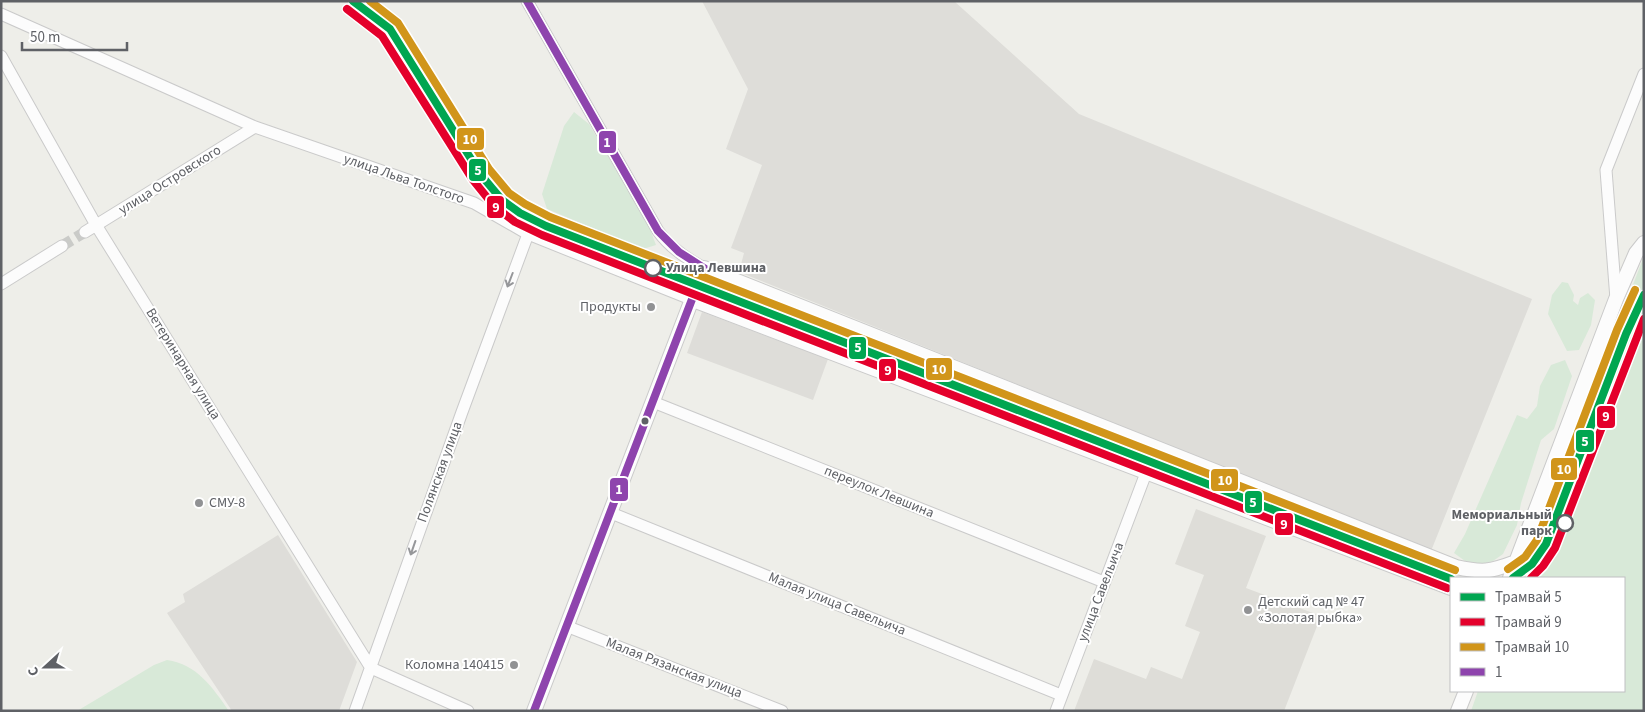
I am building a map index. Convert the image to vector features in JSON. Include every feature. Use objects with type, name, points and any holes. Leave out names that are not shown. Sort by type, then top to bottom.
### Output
[{"type":"street","points":[[526,1],[658,231],[665,241],[689,260],[704,268],[1456,567],[1477,572],[1492,571],[1516,562]]},
{"type":"street","name":"улица Льва Толстого","points":[[1,14],[255,127],[474,203],[528,234],[693,300],[1450,588]]},
{"type":"street","name":"Ветеринарная улица","points":[[1,56],[96,225],[371,668]]},
{"type":"street","points":[[1616,299],[1606,170],[1644,74]]},
{"type":"street","name":"улица Островского","points":[[85,232],[255,127]]},
{"type":"street","name":"Полянская улица","points":[[355,711],[528,234]]},
{"type":"street","points":[[1510,577],[1616,299],[1631,262],[1644,243]]},
{"type":"street","points":[[1,284],[62,246]]},
{"type":"street","points":[[534,711],[704,268]]},
{"type":"street","name":"переулок Левшина","points":[[653,402],[1104,582]]},
{"type":"street","name":"улица Савельича","points":[[1056,711],[1146,473]]},
{"type":"street","name":"Малая улица Савельича","points":[[611,513],[1061,695]]},
{"type":"street","name":"Малая Рязанская улица","points":[[566,626],[782,711]]},
{"type":"street","points":[[371,668],[468,711]]},
{"type":"street","points":[[1458,711],[1466,692]]},
{"type":"shaded area","points":[[702,1],[954,1],[1079,114],[1532,299],[1431,551],[739,272],[744,253],[731,248],[762,165],[726,149],[748,89]]},
{"type":"shaded area","points":[[702,312],[828,359],[813,400],[687,353]]},
{"type":"shaded area","name":"Детский сад № 47 «Золотая рыбка»","points":[[1196,509],[1266,536],[1246,588],[1321,616],[1284,711],[1074,711],[1094,659],[1146,679],[1151,667],[1182,679],[1200,632],[1185,626],[1204,575],[1175,564]]},
{"type":"shaded area","points":[[278,535],[357,662],[339,711],[232,711],[167,613],[185,602],[183,594]]},
{"type":"green space","points":[[574,112],[589,124],[648,224],[656,245],[643,249],[547,209],[542,194],[564,126]]},
{"type":"green space","name":"Мемориальный парк","points":[[1644,256],[1644,711],[1471,711],[1478,692],[1625,692],[1625,577],[1520,577]]},
{"type":"green space","points":[[1562,282],[1568,283],[1574,295],[1573,301],[1578,305],[1580,298],[1588,293],[1595,300],[1591,325],[1579,350],[1567,351],[1548,314],[1552,295]]},
{"type":"green space","points":[[1565,360],[1572,376],[1554,429],[1541,440],[1521,503],[1517,525],[1503,554],[1493,561],[1480,565],[1465,561],[1454,553],[1465,534],[1517,415],[1527,419],[1537,406],[1540,386],[1551,365]]},
{"type":"green space","points":[[167,660],[178,662],[196,672],[217,694],[229,711],[77,711],[154,665]]},
{"type":"tunnel","points":[[62,246],[85,232]]},
{"type":"tram line","name":"5","points":[[353,1],[390,29],[481,175],[502,200],[520,213],[546,226],[1450,579]]},
{"type":"tram line","name":"10","points":[[370,1],[398,23],[489,169],[509,193],[525,204],[550,217],[1455,570]]},
{"type":"tram line","name":"9","points":[[347,9],[382,36],[473,180],[494,206],[515,222],[542,235],[1447,588]]},
{"type":"tram line","name":"10","points":[[1508,569],[1525,557],[1537,540],[1617,330],[1635,290]]},
{"type":"tram line","name":"5","points":[[1514,577],[1532,564],[1546,544],[1626,334],[1644,295]]},
{"type":"tram line","name":"9","points":[[1532,577],[1543,566],[1555,548],[1644,319]]},
{"type":"transit line","name":"1","points":[[527,1],[658,231],[679,252],[704,268]]},
{"type":"transit line","name":"1","points":[[534,711],[704,268]]},
{"type":"place","name":"Улица Левшина","points":[[653,268]]},
{"type":"place","name":"Продукты","points":[[651,307]]},
{"type":"place","name":"СМУ-8","points":[[199,503]]},
{"type":"place","name":"Мемориальный парк","points":[[1565,523]]},
{"type":"place","name":"Детский сад № 47 «Золотая рыбка»","points":[[1248,610]]},
{"type":"place","name":"Коломна 140415","points":[[514,665]]}]
